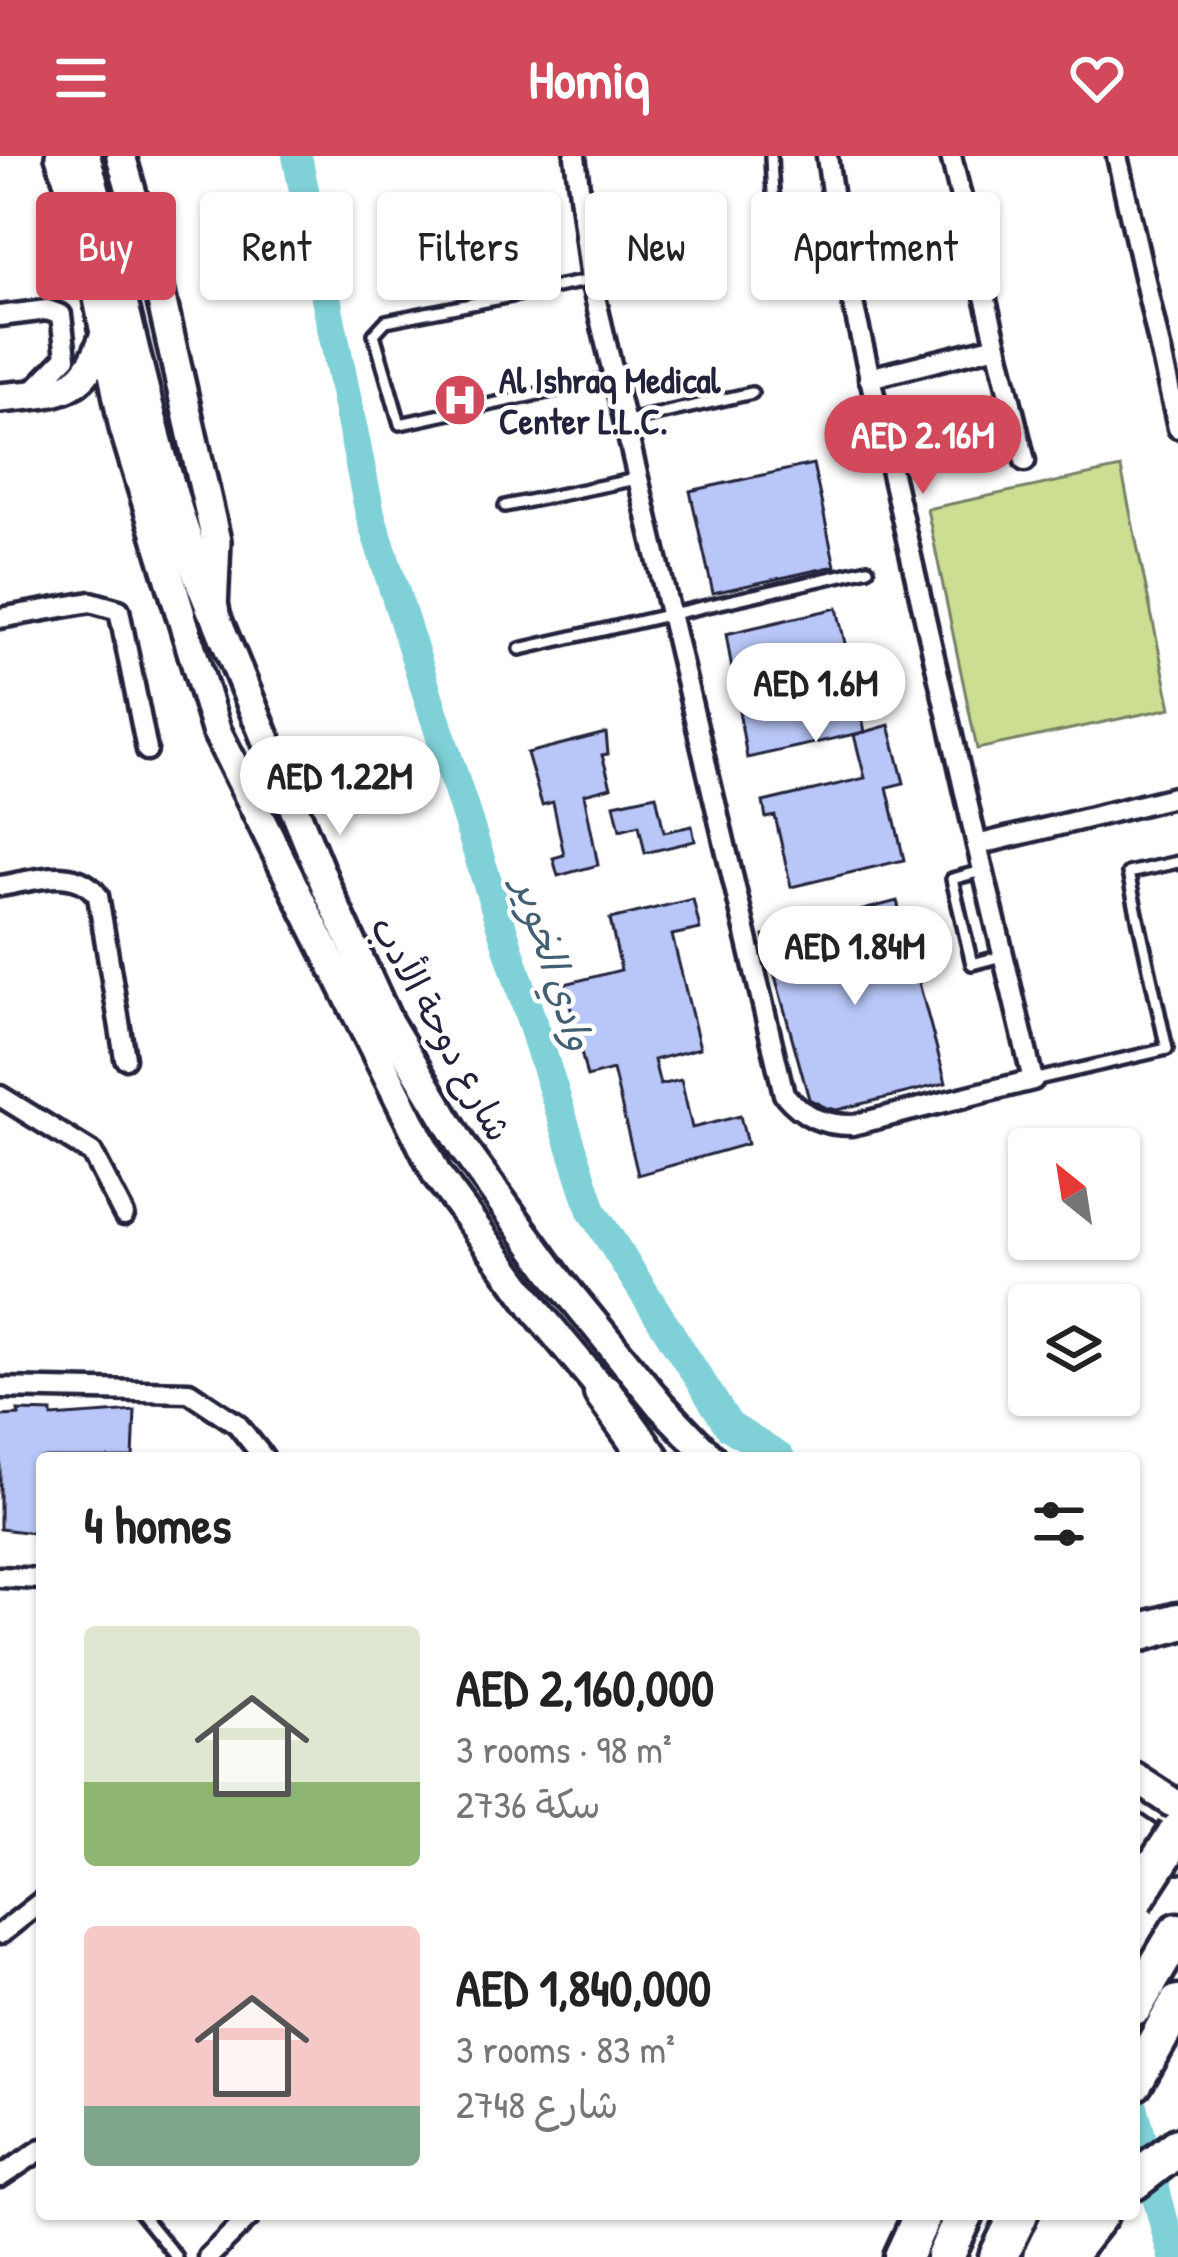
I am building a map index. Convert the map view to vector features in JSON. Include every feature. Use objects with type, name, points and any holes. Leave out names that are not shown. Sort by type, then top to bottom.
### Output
[{"type":"highway","points":[[603,1392],[646,1452]]},
{"type":"highway","points":[[1140,1632],[1178,1622]]},
{"type":"highway","points":[[1140,1891],[1178,1832]]},
{"type":"highway","points":[[1140,1996],[1178,1932]]},
{"type":"highway","points":[[1140,2072],[1178,2005]]},
{"type":"highway","points":[[1140,2176],[1178,2147]]},
{"type":"highway","points":[[903,2257],[919,2220]]},
{"type":"highway","points":[[945,2257],[961,2220]]},
{"type":"highway","points":[[998,2257],[1016,2220]]},
{"type":"highway","points":[[1042,2257],[1060,2220]]},
{"type":"highway","points":[[1065,2257],[1094,2220]]},
{"type":"main road","name":"شارع دوحة الأدب","points":[[60,156],[82,223],[124,428],[216,730],[392,1094],[437,1175],[603,1392],[661,1452]]},
{"type":"main road","points":[[84,156],[177,527],[213,610]]},
{"type":"main road","name":"شارع دوحة الأدب","points":[[122,156],[158,284],[216,541],[213,610],[328,891],[424,1087],[560,1282],[661,1406],[705,1452]]},
{"type":"main road","points":[[63,391],[91,368],[104,336]]},
{"type":"main road","points":[[0,398],[63,391],[96,404],[124,428]]},
{"type":"main road","points":[[1140,1781],[1178,1806]]},
{"type":"main road","points":[[1140,1832],[1178,1858]]},
{"type":"street","points":[[574,156],[585,236]]},
{"type":"street","points":[[827,156],[832,192]]},
{"type":"street","points":[[950,156],[1025,460]]},
{"type":"street","points":[[1117,156],[1178,428]]},
{"type":"street","points":[[596,300],[784,1094],[798,1111],[827,1125],[852,1125],[1033,1080],[851,300]]},
{"type":"street","points":[[0,316],[47,310],[61,315],[66,357],[30,394]]},
{"type":"street","points":[[868,378],[997,346]]},
{"type":"street","points":[[0,618],[91,602],[119,610],[147,750]]},
{"type":"street","points":[[977,845],[1178,796]]},
{"type":"street","points":[[0,886],[69,876],[88,882],[98,896],[125,1058]]},
{"type":"street","points":[[0,1096],[92,1153],[124,1215]]},
{"type":"street","points":[[0,1388],[189,1392],[237,1424],[259,1452]]},
{"type":"street","points":[[0,1577],[36,1579]]},
{"type":"street","points":[[0,1934],[36,1906]]},
{"type":"street","points":[[0,2177],[36,2153]]},
{"type":"street","points":[[208,2257],[247,2220]]},
{"type":"lane","points":[[771,156],[774,192]]},
{"type":"lane","points":[[585,281],[386,321],[374,334],[394,418],[400,424],[414,423],[617,377]]},
{"type":"lane","points":[[628,421],[752,393]]},
{"type":"lane","points":[[505,506],[641,478]]},
{"type":"lane","points":[[520,649],[868,569]]},
{"type":"lane","points":[[1033,1080],[1167,1049],[1128,873],[1178,862]]},
{"type":"lane","points":[[982,871],[952,879],[972,964],[1002,956]]},
{"type":"lane","points":[[146,2220],[176,2257]]},
{"type":"green space","points":[[1121,468],[1171,708],[977,749],[927,509]]},
{"type":"building","points":[[813,464],[835,566],[713,593],[690,491]]},
{"type":"building","points":[[837,608],[865,732],[889,725],[904,783],[887,787],[904,860],[791,887],[775,816],[766,818],[763,802],[865,778],[854,735],[864,732],[747,758],[726,634]]},
{"type":"building","points":[[606,733],[608,754],[602,755],[611,787],[584,794],[598,865],[558,876],[553,858],[564,855],[553,802],[542,805],[527,753]]},
{"type":"building","points":[[656,795],[664,832],[692,826],[695,841],[645,853],[639,825],[620,830],[614,804]]},
{"type":"building","points":[[693,899],[700,929],[672,935],[700,1048],[654,1060],[660,1085],[681,1080],[692,1128],[740,1116],[747,1144],[638,1175],[613,1070],[587,1077],[565,984],[621,970],[610,919]]},
{"type":"building","points":[[897,901],[946,1083],[837,1110],[827,1108],[809,1099],[764,936]]},
{"type":"building","points":[[18,1411],[52,1412],[52,1417],[135,1411],[133,1452],[36,1452],[36,1533],[0,1529],[0,1416],[19,1415]]},
{"type":"waterway","name":"وادي الخوير","points":[[297,156],[370,514],[592,1211],[729,1426],[770,1452]]},
{"type":"waterway","name":"وادي الخوير","points":[[1140,2133],[1173,2257]]},
{"type":"place","name":"Al Ishraq Medical Center L.L.C.","points":[[460,400]]}]
